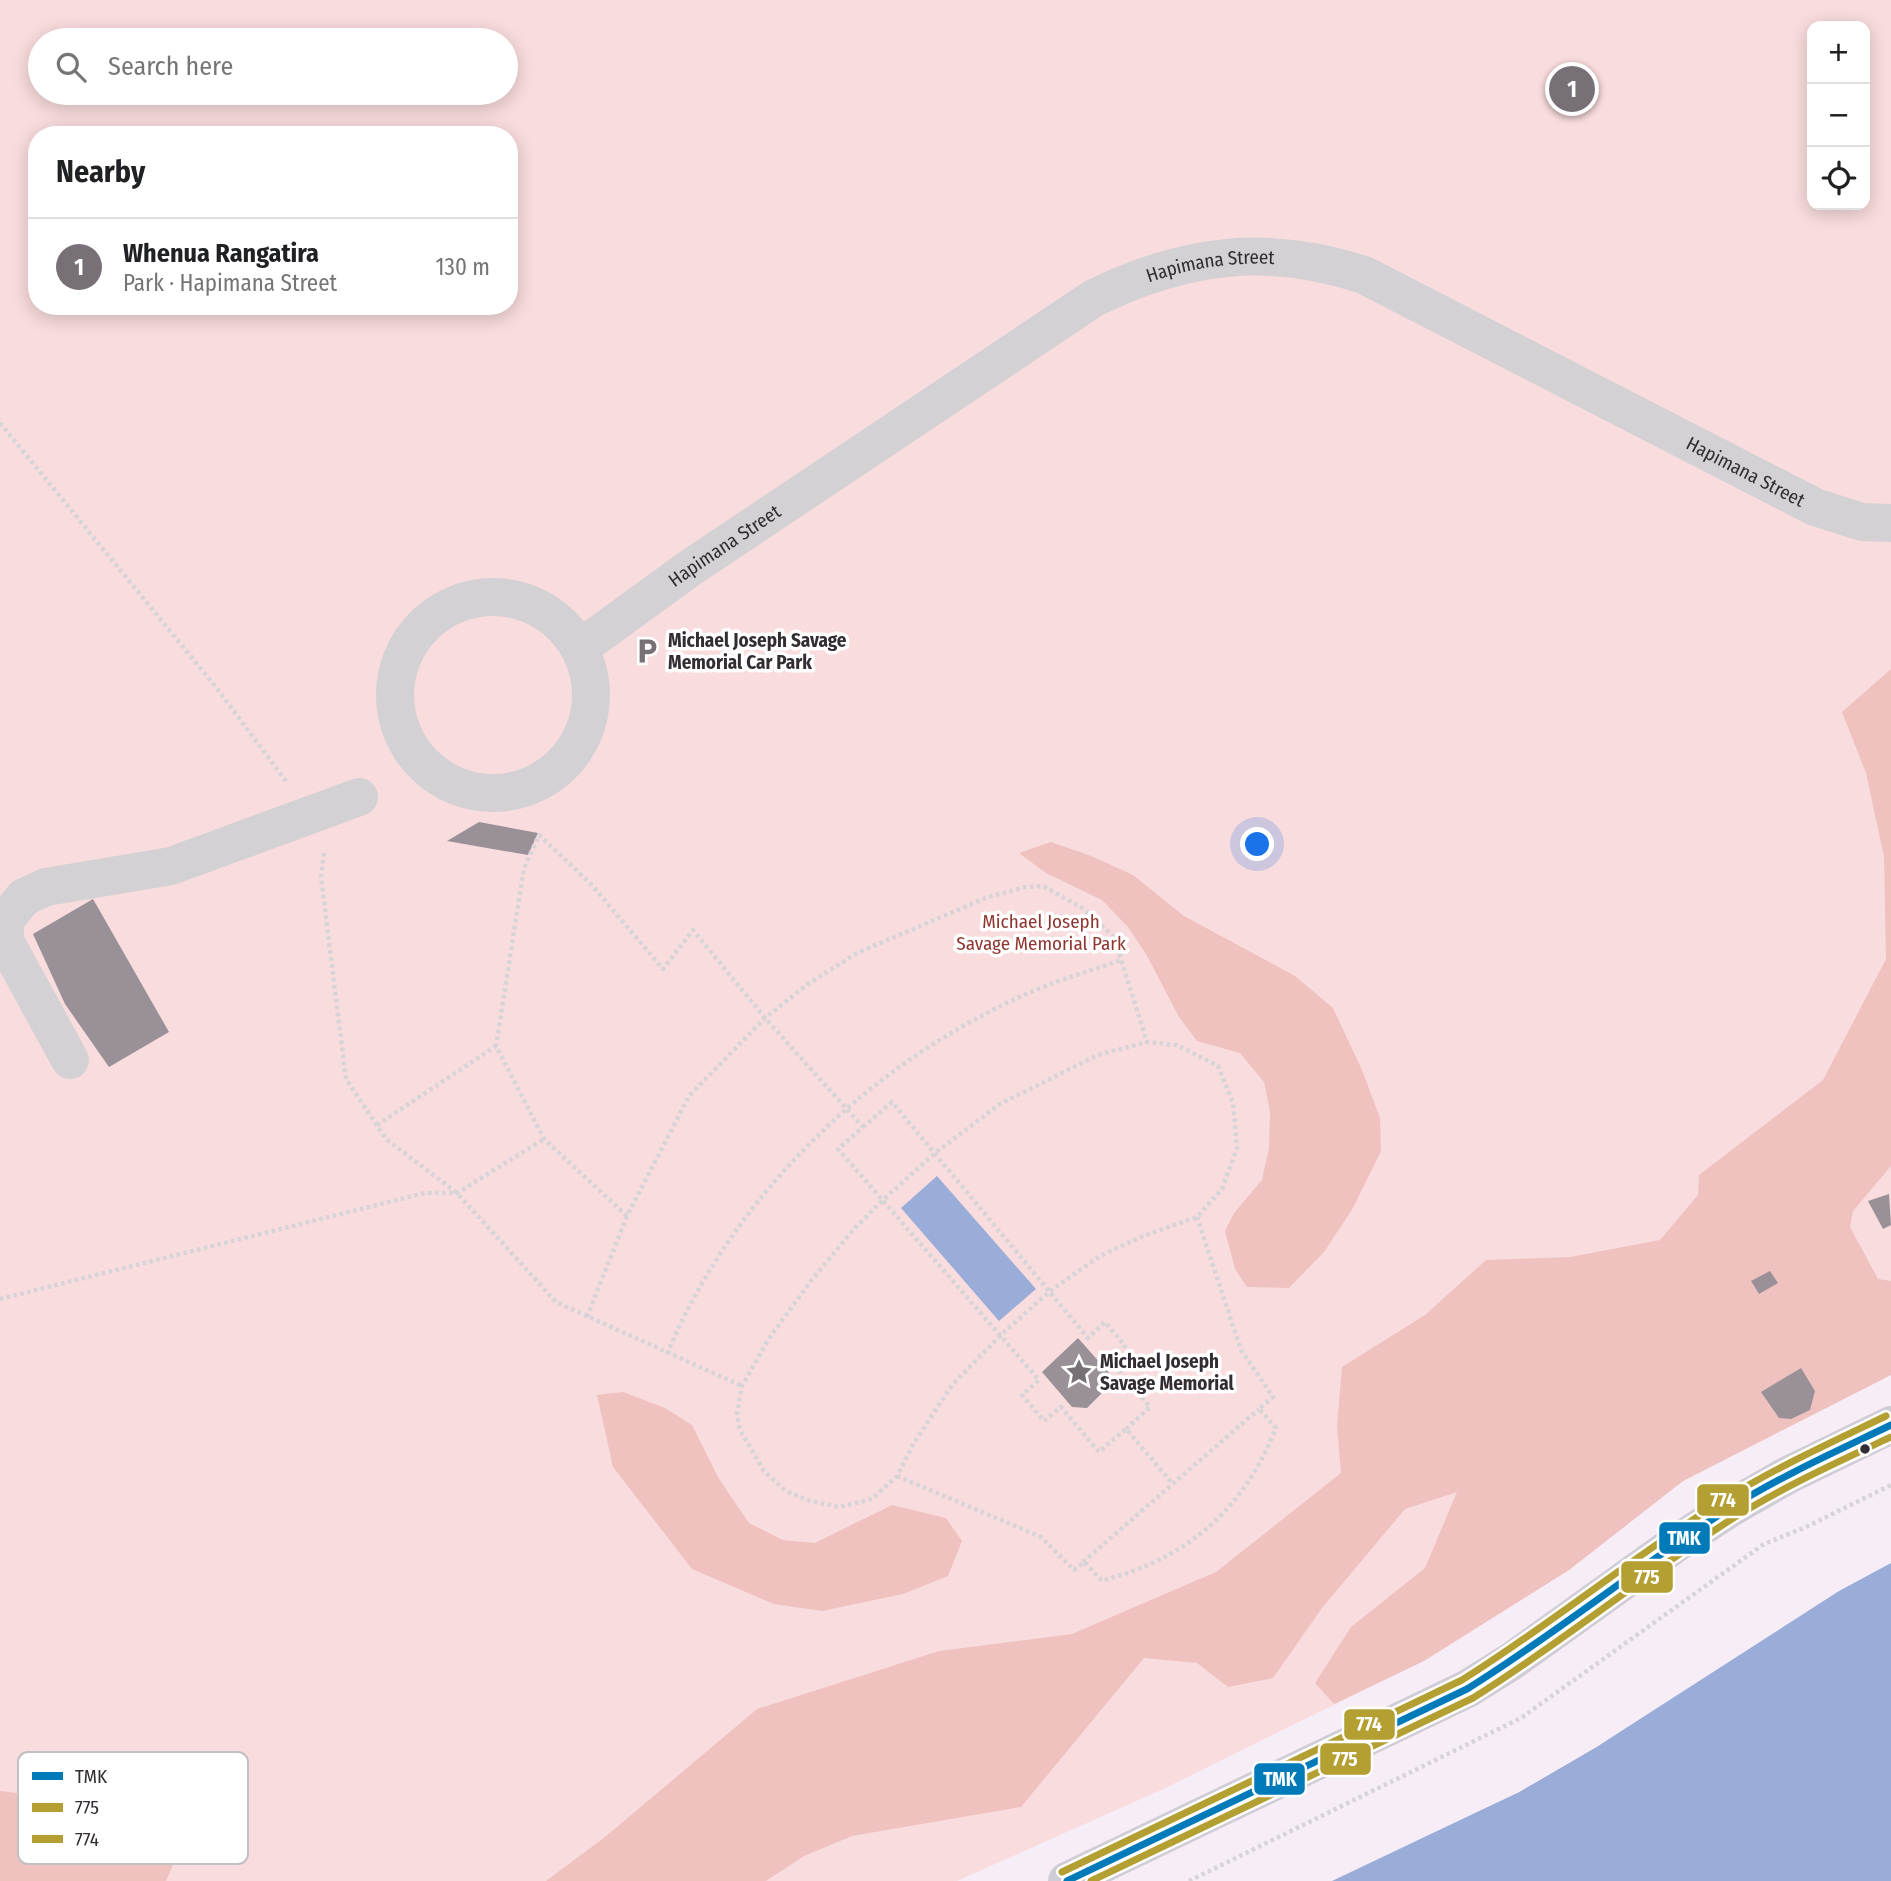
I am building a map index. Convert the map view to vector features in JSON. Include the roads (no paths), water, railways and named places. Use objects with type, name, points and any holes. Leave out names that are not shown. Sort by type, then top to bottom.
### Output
[{"type":"main road","points":[[1067,1881],[1466,1689],[1512,1661],[1675,1544],[1732,1507],[1788,1475],[1891,1425]]},
{"type":"street","name":"Hapimana Street","points":[[580,648],[690,568],[1094,298],[1128,281],[1160,270],[1223,257],[1253,255],[1309,261],[1335,265],[1364,275],[1815,506],[1862,522],[1891,523]]},
{"type":"street","points":[[483,597],[516,599],[546,611],[559,622],[580,648],[590,676],[591,706],[583,735],[567,760],[546,778],[496,794],[459,787],[429,770],[405,739],[396,708],[397,677],[401,662],[407,647],[426,623],[452,606],[483,597]]},
{"type":"street","points":[[69,1060],[5,941],[5,920],[24,897],[46,887],[171,866],[359,797]]},
{"type":"water","points":[[937,1176],[1036,1289],[999,1321],[901,1208]]},
{"type":"water","points":[[1891,1537],[1891,1881],[1332,1881],[1519,1792],[1598,1746]]},
{"type":"place","name":"Whenua Rangatira","points":[[1572,89]]},
{"type":"place","name":"Michael Joseph Savage Memorial Car Park","points":[[647,651]]},
{"type":"place","name":"Michael Joseph Savage Memorial","points":[[1079,1372]]},
{"type":"park label","name":"Michael Joseph Savage Memorial Park","points":[[1041,932]]}]
